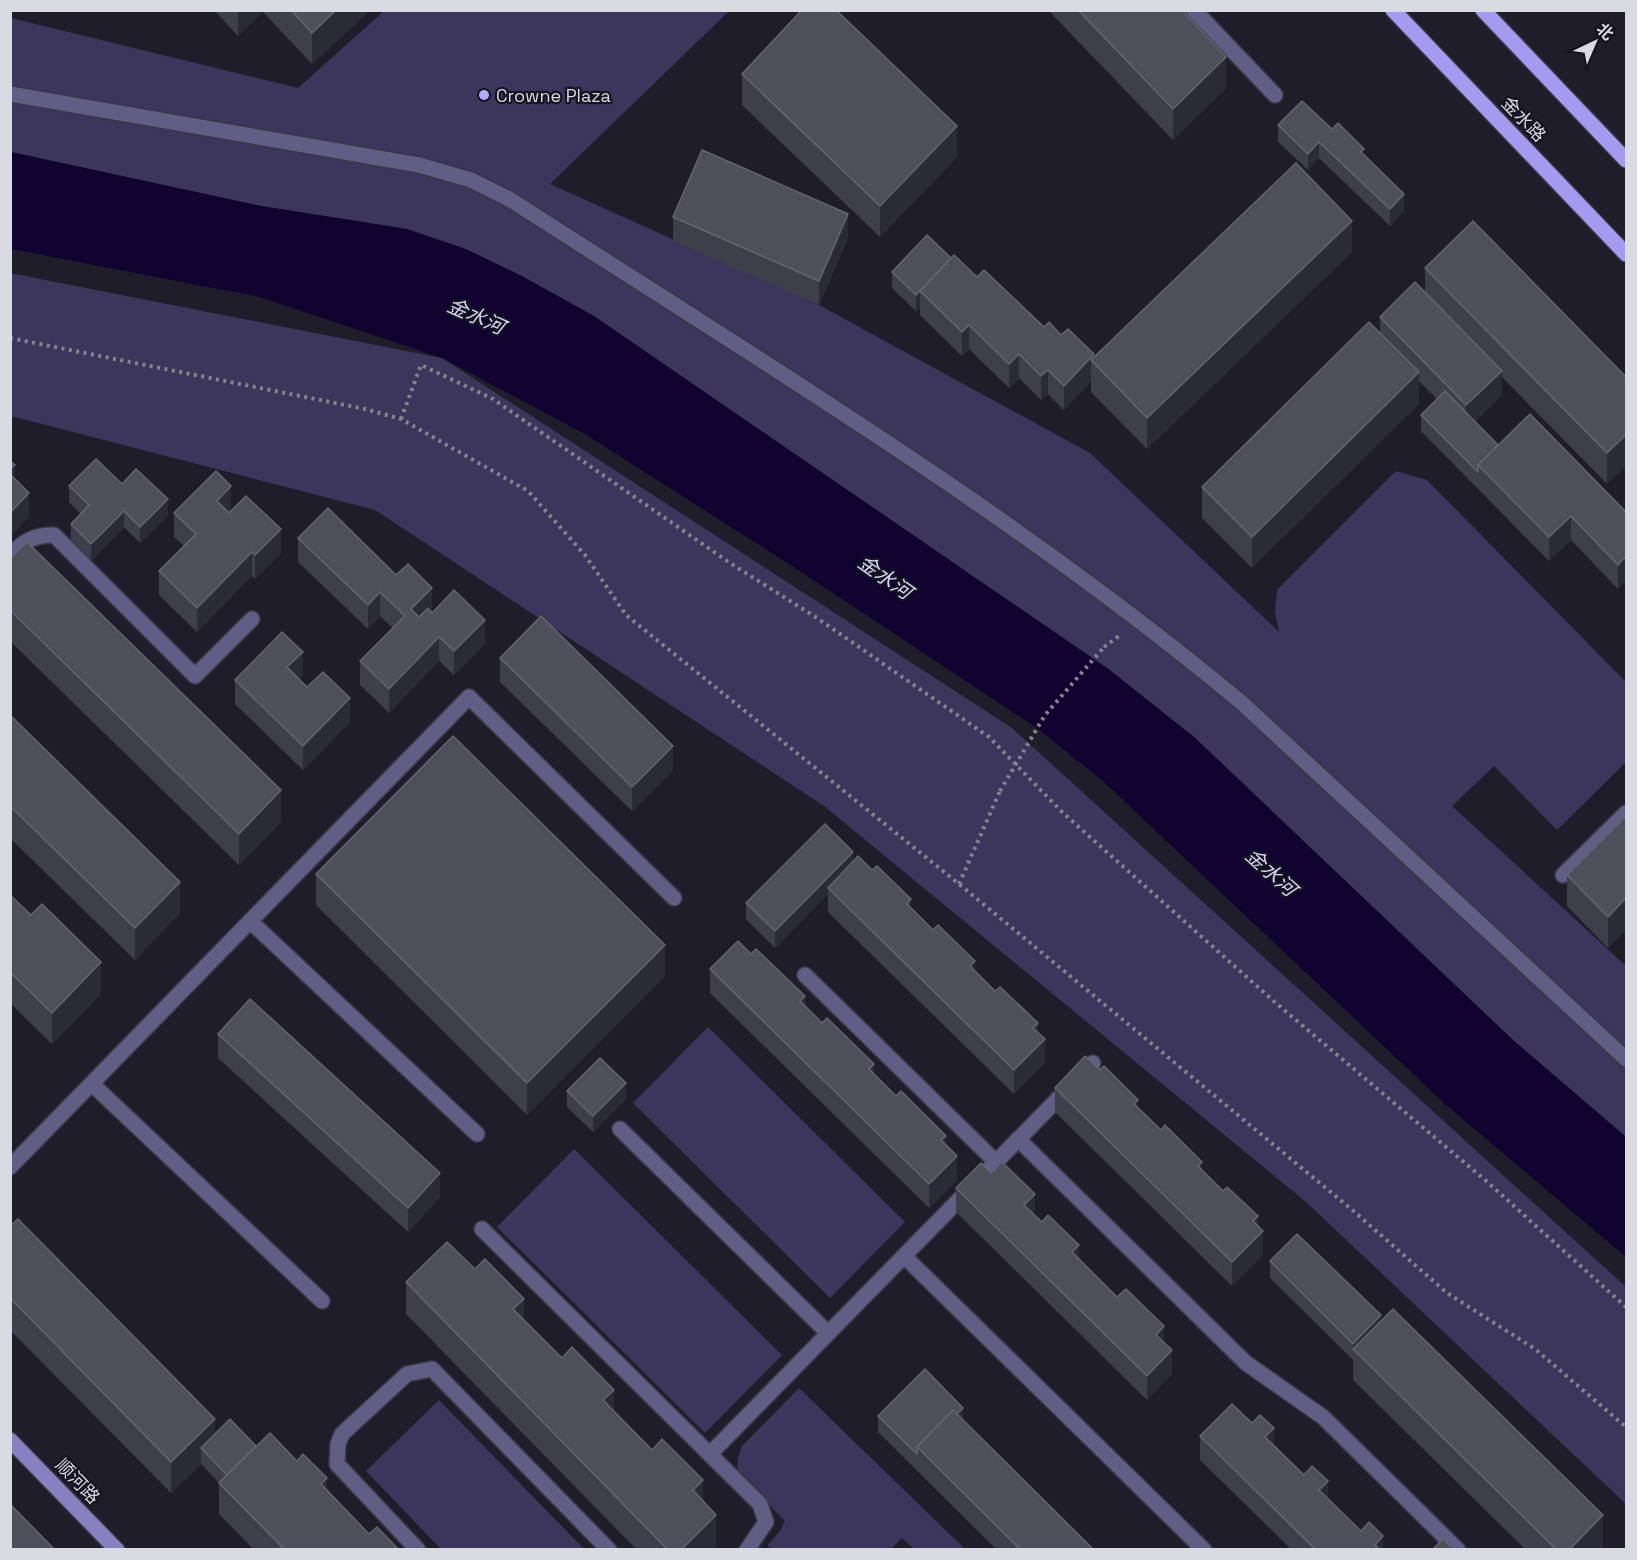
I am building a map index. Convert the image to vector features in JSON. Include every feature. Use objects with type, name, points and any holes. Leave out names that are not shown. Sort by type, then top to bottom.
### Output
[{"type":"main road","name":"金水路","points":[[1393,10],[1626,254]]},
{"type":"main road","points":[[1484,10],[1626,160]]},
{"type":"street","points":[[1194,10],[1275,95]]},
{"type":"street","points":[[10,94],[419,165],[471,180],[511,200],[980,503],[1193,662],[1242,703],[1626,1059]]},
{"type":"street","points":[[10,555],[24,541],[40,535],[54,535],[195,676],[252,619]]},
{"type":"street","points":[[10,1167],[469,698],[674,898]]},
{"type":"street","points":[[1563,875],[1626,813]]},
{"type":"street","points":[[250,921],[477,1134]]},
{"type":"street","points":[[805,975],[996,1162]]},
{"type":"street","points":[[710,1454],[1093,1063]]},
{"type":"street","points":[[92,1084],[322,1301]]},
{"type":"street","points":[[620,1129],[828,1333]]},
{"type":"street","points":[[1018,1139],[1246,1363],[1323,1417],[1449,1546]]},
{"type":"street","points":[[482,1228],[760,1504],[766,1522],[756,1540],[747,1550]]},
{"type":"street","points":[[904,1256],[1204,1550]]},
{"type":"street","points":[[418,1550],[336,1464],[336,1458],[342,1434],[399,1381],[408,1374],[432,1369],[609,1550]]},
{"type":"street","name":"顺河路","points":[[10,1440],[117,1550]]},
{"type":"path","points":[[10,338],[365,409],[401,419],[528,491],[585,555],[626,615],[959,884],[1350,1208],[1447,1293],[1535,1349],[1626,1427]]},
{"type":"path","points":[[401,419],[421,365],[493,399],[989,737],[1064,813],[1215,949],[1485,1180],[1626,1307]]},
{"type":"path","points":[[959,884],[1000,790],[1046,715],[1104,647]]},
{"type":"shaded area","points":[[384,11],[729,11],[550,184],[819,305],[1090,453],[1279,632],[1275,612],[1277,590],[1396,471],[1427,480],[1626,682],[1626,762],[1557,830],[1494,766],[1452,806],[1626,966],[1626,1137],[1514,1041],[1194,737],[1107,668],[407,229],[261,206],[11,152],[11,18],[298,88]]},
{"type":"shaded area","points":[[10,273],[442,358],[1012,728],[1626,1287],[1626,1504],[1306,1202],[824,806],[375,510],[11,416]]},
{"type":"shaded area","points":[[708,1027],[905,1222],[830,1298],[633,1103]]},
{"type":"shaded area","points":[[574,1149],[782,1355],[705,1433],[497,1227]]},
{"type":"shaded area","points":[[799,1388],[965,1549],[914,1549],[902,1538],[891,1549],[770,1549],[768,1545],[785,1521],[739,1475],[739,1453],[742,1446]]},
{"type":"shaded area","points":[[439,1400],[584,1549],[441,1549],[366,1471]]},
{"type":"water","name":"金水河","points":[[11,152],[261,206],[407,229],[466,249],[522,276],[594,316],[1107,668],[1194,737],[1514,1041],[1626,1137],[1626,1257],[1445,1104],[1104,782],[1037,728],[789,564],[585,434],[442,358],[260,297],[11,249]]},
{"type":"building","points":[[291,10],[336,10],[312,33]]},
{"type":"building","points":[[802,10],[836,10],[957,126],[880,206],[742,74]]},
{"type":"building","points":[[1078,10],[1182,10],[1226,57],[1173,109]]},
{"type":"building","points":[[1302,101],[1332,129],[1338,123],[1364,149],[1361,152],[1404,194],[1390,209],[1319,142],[1308,154],[1278,125]]},
{"type":"building","points":[[702,150],[848,214],[819,281],[673,217]]},
{"type":"building","points":[[1296,163],[1352,221],[1147,418],[1091,360]]},
{"type":"building","points":[[1473,221],[1626,377],[1626,435],[1607,453],[1425,268]]},
{"type":"building","points":[[927,235],[951,258],[916,295],[892,272]]},
{"type":"building","points":[[954,255],[977,277],[984,270],[1044,327],[1049,322],[1061,335],[1068,329],[1094,354],[1064,386],[1048,370],[1041,376],[1019,354],[1009,364],[969,325],[962,332],[920,291]]},
{"type":"building","points":[[1415,282],[1502,371],[1466,405],[1380,317]]},
{"type":"building","points":[[1369,322],[1419,372],[1252,537],[1202,487]]},
{"type":"building","points":[[1445,391],[1498,445],[1478,465],[1478,472],[1421,415]]},
{"type":"building","points":[[1530,414],[1626,512],[1626,556],[1618,565],[1571,516],[1549,537],[1478,465]]},
{"type":"building","points":[[96,459],[122,484],[136,469],[168,499],[140,527],[124,511],[91,544],[71,524],[89,505],[69,486]]},
{"type":"building","points":[[216,471],[231,486],[217,501],[229,513],[246,496],[281,529],[255,555],[252,552],[197,608],[159,571],[196,534],[174,513]]},
{"type":"building","points":[[10,474],[29,493],[10,513]]},
{"type":"building","points":[[328,508],[396,575],[408,564],[432,588],[411,609],[419,617],[428,608],[432,613],[454,590],[485,620],[454,651],[439,637],[389,689],[360,661],[405,616],[380,592],[368,605],[298,538]]},
{"type":"building","points":[[27,542],[281,790],[239,834],[10,610],[10,559]]},
{"type":"building","points":[[541,616],[673,746],[632,787],[500,658]]},
{"type":"building","points":[[282,632],[303,652],[287,667],[307,687],[323,672],[350,698],[303,746],[235,680]]},
{"type":"building","points":[[10,715],[180,882],[135,928],[10,806]]},
{"type":"building","points":[[453,736],[665,945],[527,1083],[316,874]]},
{"type":"building","points":[[1626,816],[1626,898],[1608,917],[1567,875]]},
{"type":"building","points":[[825,824],[853,852],[775,931],[746,903]]},
{"type":"building","points":[[858,856],[872,870],[877,866],[911,899],[907,904],[933,930],[938,925],[975,961],[970,966],[995,991],[1000,987],[1038,1023],[1033,1028],[1045,1039],[1014,1070],[828,888]]},
{"type":"building","points":[[10,895],[31,915],[42,904],[101,962],[52,1013],[10,972]]},
{"type":"building","points":[[738,941],[751,954],[756,949],[805,996],[800,1001],[822,1023],[827,1018],[874,1064],[869,1069],[896,1096],[901,1091],[946,1136],[941,1140],[957,1156],[929,1184],[710,969]]},
{"type":"building","points":[[250,999],[440,1173],[408,1208],[218,1034]]},
{"type":"building","points":[[1085,1056],[1100,1070],[1104,1066],[1138,1100],[1134,1104],[1161,1130],[1165,1125],[1202,1162],[1198,1166],[1223,1191],[1227,1187],[1258,1216],[1253,1221],[1263,1231],[1232,1262],[1055,1088]]},
{"type":"building","points":[[600,1058],[626,1083],[593,1116],[567,1091]]},
{"type":"building","points":[[1002,1162],[1035,1194],[1024,1205],[1042,1222],[1048,1215],[1079,1245],[1072,1252],[1117,1297],[1126,1289],[1164,1326],[1156,1335],[1172,1350],[1147,1376],[956,1188],[981,1163],[991,1173]]},
{"type":"building","points":[[18,1219],[215,1419],[171,1462],[10,1298],[10,1226]]},
{"type":"building","points":[[1297,1234],[1381,1315],[1353,1344],[1270,1261]]},
{"type":"building","points":[[447,1242],[475,1269],[485,1259],[524,1299],[513,1309],[562,1358],[572,1347],[614,1390],[603,1400],[652,1450],[662,1439],[703,1480],[693,1490],[716,1515],[681,1550],[668,1550],[406,1282]]},
{"type":"building","points":[[1393,1309],[1603,1515],[1569,1550],[1557,1550],[1353,1349]]},
{"type":"building","points":[[925,1369],[963,1408],[957,1414],[953,1410],[917,1447],[917,1454],[878,1416]]},
{"type":"building","points":[[1232,1404],[1252,1423],[1260,1415],[1274,1428],[1265,1437],[1304,1475],[1312,1466],[1328,1481],[1319,1490],[1361,1531],[1369,1522],[1383,1536],[1375,1545],[1380,1550],[1316,1550],[1200,1436]]},
{"type":"building","points":[[953,1410],[1094,1550],[1021,1550],[917,1447]]},
{"type":"building","points":[[230,1419],[256,1446],[227,1475],[201,1448]]},
{"type":"building","points":[[270,1433],[297,1461],[303,1454],[327,1478],[321,1484],[369,1534],[377,1527],[397,1548],[396,1550],[285,1550],[219,1483]]},
{"type":"building","points":[[10,1504],[55,1550],[10,1550]]},
{"type":"building","points":[[1443,1539],[1454,1550],[1432,1550]]},
{"type":"place","name":"Crowne Plaza","points":[[484,95]]}]
